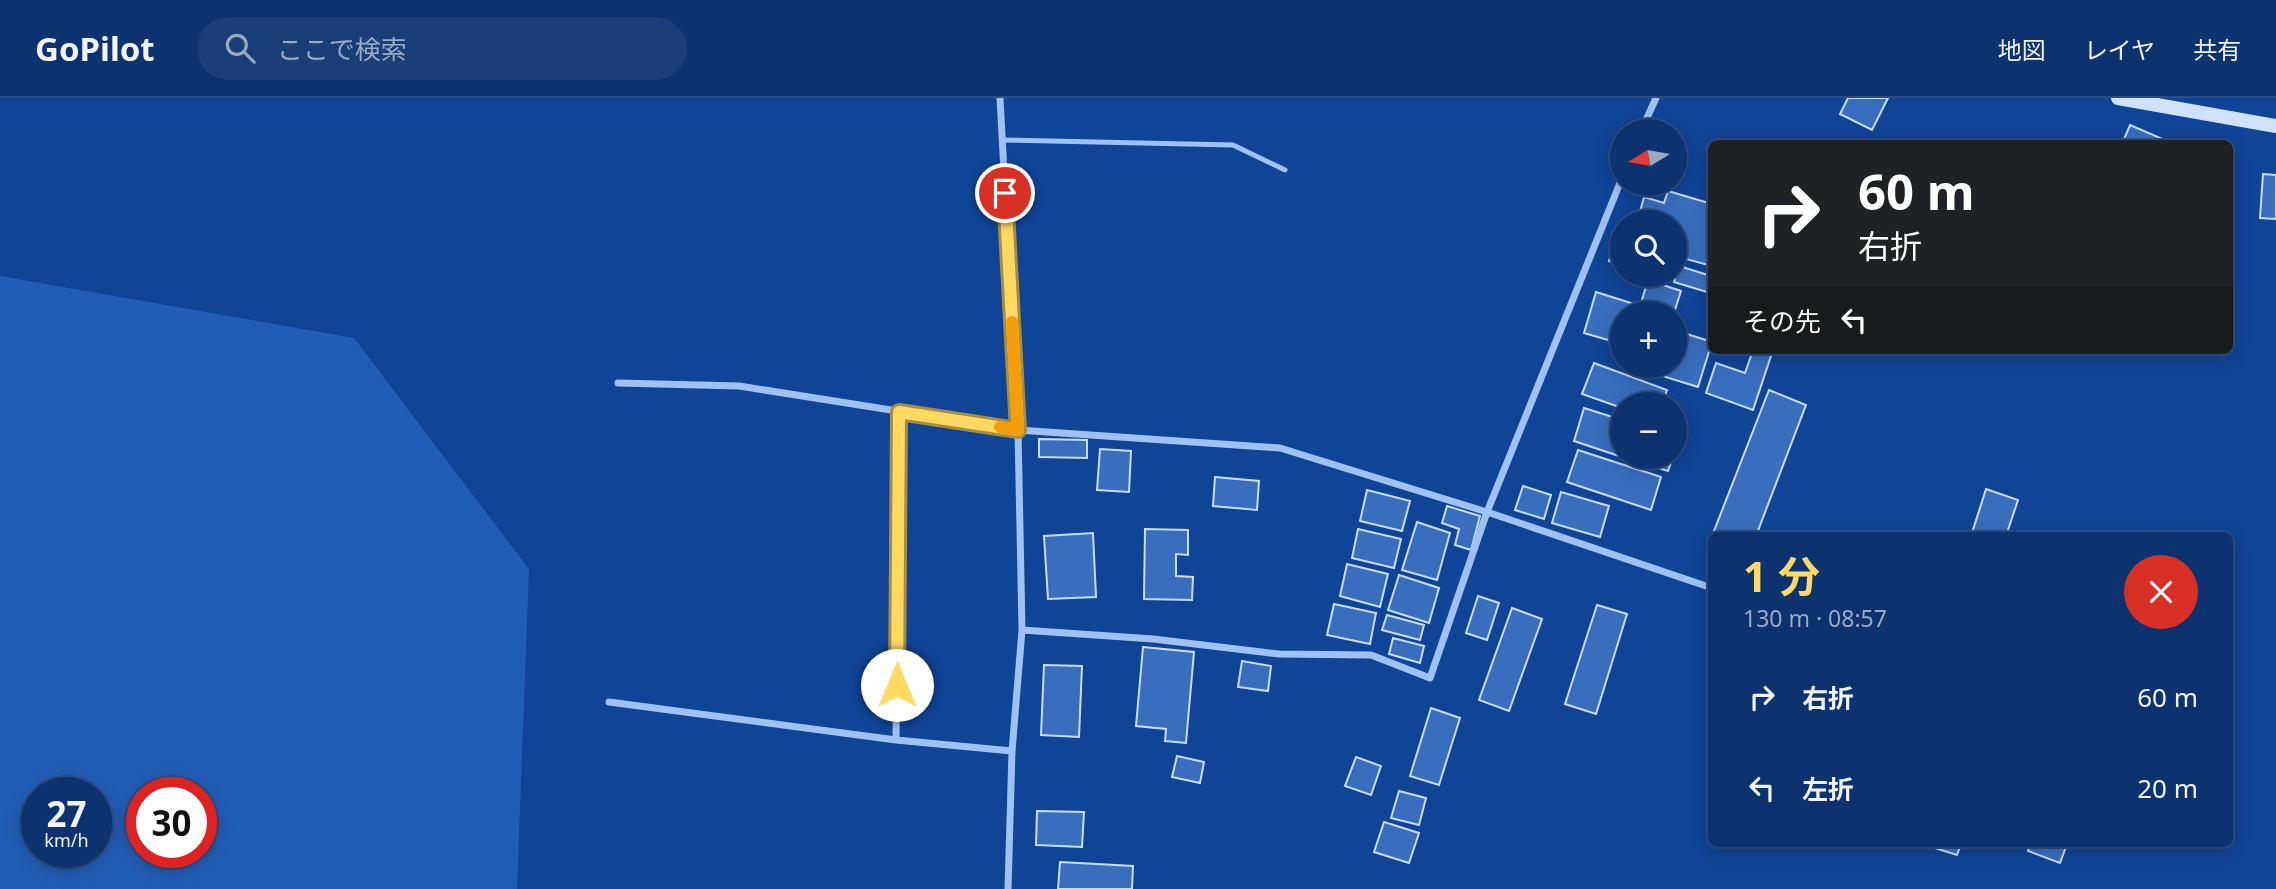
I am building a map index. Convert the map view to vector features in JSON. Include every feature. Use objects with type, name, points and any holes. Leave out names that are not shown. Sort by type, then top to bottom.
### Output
[{"type":"street","points":[[1000,98],[1018,430],[1022,630],[1012,751],[1008,889]]},
{"type":"street","points":[[1646,119],[1656,98]]},
{"type":"street","points":[[2118,98],[2276,126]]},
{"type":"street","points":[[1022,630],[1153,639],[1279,654],[1371,655],[1430,678],[1487,512],[1615,196]]},
{"type":"street","points":[[618,383],[739,386],[1018,430],[1280,448],[1487,512],[1708,587]]},
{"type":"street","points":[[896,740],[899,412]]},
{"type":"street","points":[[610,702],[896,740],[1012,751]]},
{"type":"lane","points":[[1002,140],[1233,145],[1285,170]]},
{"type":"shaded area","points":[[0,276],[354,338],[529,569],[517,889],[0,889]]},
{"type":"building","points":[[1848,98],[1888,98],[1872,130],[1840,114]]},
{"type":"building","points":[[2130,125],[2165,140],[2124,140]]},
{"type":"building","points":[[2263,174],[2276,175],[2276,219],[2260,218]]},
{"type":"building","points":[[1666,196],[1685,196],[1708,203],[1708,265],[1687,259],[1687,210],[1640,210],[1644,197],[1664,203]]},
{"type":"building","points":[[1687,268],[1708,275],[1707,292],[1687,286]]},
{"type":"building","points":[[1646,287],[1669,287],[1681,291],[1678,301],[1642,301]]},
{"type":"building","points":[[1596,292],[1624,301],[1610,301],[1610,341],[1584,333]]},
{"type":"building","points":[[1687,334],[1708,341],[1708,354],[1698,387],[1669,378],[1687,378]]},
{"type":"building","points":[[1752,354],[1772,354],[1753,410],[1706,393],[1716,363],[1745,373]]},
{"type":"building","points":[[1594,363],[1610,369],[1610,378],[1635,378],[1667,390],[1610,392],[1610,404],[1582,394]]},
{"type":"building","points":[[1769,390],[1806,405],[1758,532],[1714,531]]},
{"type":"building","points":[[1584,408],[1610,416],[1610,453],[1574,441]]},
{"type":"building","points":[[1039,439],[1087,440],[1087,458],[1039,457]]},
{"type":"building","points":[[1100,449],[1131,451],[1129,492],[1097,490]]},
{"type":"building","points":[[1578,450],[1610,460],[1610,469],[1636,469],[1661,477],[1651,510],[1567,482]]},
{"type":"building","points":[[1215,477],[1259,481],[1257,510],[1213,506]]},
{"type":"building","points":[[1523,486],[1551,495],[1544,519],[1515,510]]},
{"type":"building","points":[[1986,489],[2018,500],[2007,532],[1972,532]]},
{"type":"building","points":[[1367,490],[1410,501],[1402,531],[1360,521]]},
{"type":"building","points":[[1561,492],[1609,506],[1600,537],[1552,523]]},
{"type":"building","points":[[1447,506],[1480,516],[1471,550],[1455,545],[1459,529],[1442,523]]},
{"type":"building","points":[[1417,522],[1450,533],[1437,580],[1402,570]]},
{"type":"building","points":[[1145,529],[1188,530],[1188,555],[1176,554],[1176,576],[1193,577],[1192,600],[1144,599]]},
{"type":"building","points":[[1358,529],[1401,539],[1394,568],[1352,558]]},
{"type":"building","points":[[1093,533],[1096,597],[1048,599],[1044,536]]},
{"type":"building","points":[[1347,564],[1388,574],[1380,607],[1340,596]]},
{"type":"building","points":[[1399,575],[1439,588],[1429,623],[1388,610]]},
{"type":"building","points":[[1478,596],[1499,603],[1487,640],[1466,633]]},
{"type":"building","points":[[1334,604],[1376,613],[1370,644],[1327,635]]},
{"type":"building","points":[[1597,605],[1627,614],[1596,714],[1565,704]]},
{"type":"building","points":[[1512,608],[1542,619],[1509,711],[1479,700]]},
{"type":"building","points":[[1387,615],[1424,625],[1420,640],[1382,630]]},
{"type":"building","points":[[1393,638],[1424,646],[1420,663],[1389,654]]},
{"type":"building","points":[[1143,647],[1194,652],[1186,743],[1165,741],[1166,729],[1136,726]]},
{"type":"building","points":[[1242,661],[1271,666],[1268,691],[1238,687]]},
{"type":"building","points":[[1044,665],[1082,666],[1079,737],[1041,735]]},
{"type":"building","points":[[1431,708],[1460,718],[1439,785],[1410,776]]},
{"type":"building","points":[[1177,756],[1204,762],[1200,783],[1172,777]]},
{"type":"building","points":[[1356,757],[1381,766],[1371,795],[1345,786]]},
{"type":"building","points":[[1399,791],[1426,798],[1419,825],[1391,818]]},
{"type":"building","points":[[1037,811],[1084,812],[1082,847],[1036,845]]},
{"type":"building","points":[[1384,822],[1419,833],[1409,863],[1374,852]]},
{"type":"building","points":[[1935,847],[1960,847],[1957,855]]},
{"type":"building","points":[[2029,847],[2066,847],[2060,863],[2028,851]]},
{"type":"building","points":[[1060,862],[1133,866],[1132,889],[1058,889]]},
{"type":"slow traffic","points":[[1000,427],[1018,430],[1012,322]]},
{"type":"route","points":[[897,685],[899,412],[1018,430],[1005,193]]}]
